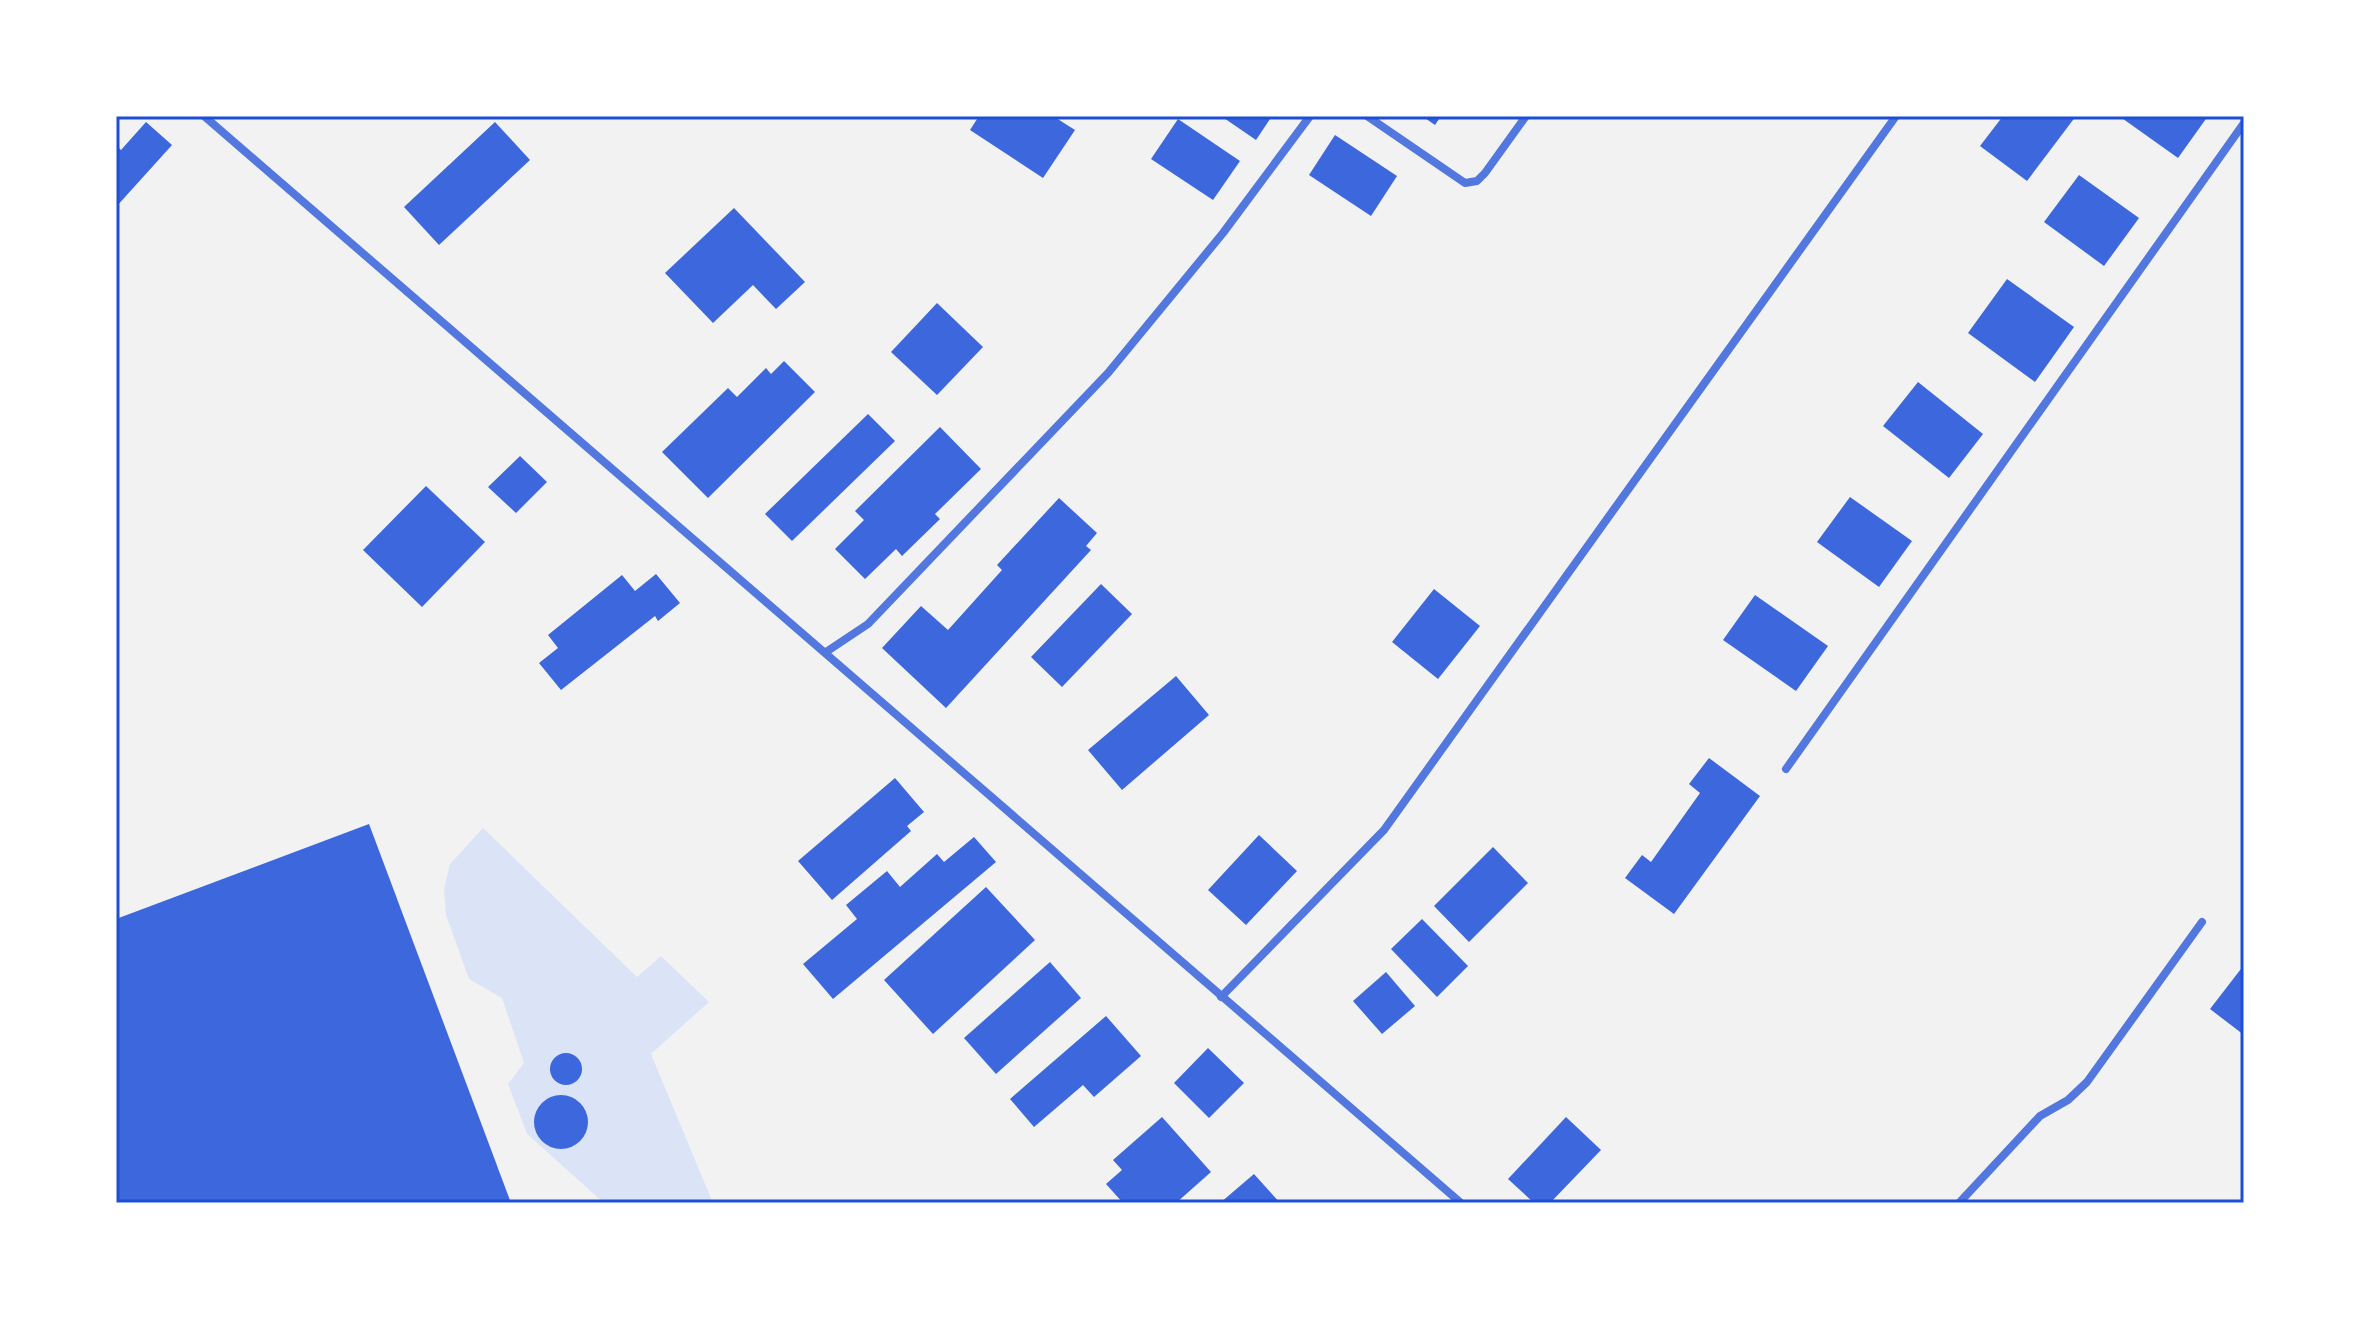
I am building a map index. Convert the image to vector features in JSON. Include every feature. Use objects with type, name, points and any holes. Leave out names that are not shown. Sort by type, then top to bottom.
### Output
[{"type":"street","points":[[204,116],[1461,1203]]},
{"type":"street","points":[[826,652],[868,624],[1108,373],[1223,233],[1310,116]]},
{"type":"street","points":[[1367,116],[1465,183],[1477,181],[1485,173],[1526,116]]},
{"type":"street","points":[[1221,997],[1384,830],[1896,116]]},
{"type":"street","points":[[1786,769],[2244,123]]},
{"type":"street","points":[[1959,1203],[2040,1116],[2068,1100],[2087,1082],[2202,922]]},
{"type":"shaded area","points":[[483,828],[637,977],[661,956],[709,1002],[651,1054],[713,1203],[604,1203],[527,1134],[508,1084],[524,1063],[502,998],[469,979],[446,915],[444,889],[450,864]]},
{"type":"building","points":[[979,116],[1053,116],[1075,130],[1043,178],[970,130]]},
{"type":"building","points":[[1221,116],[1272,116],[1256,140]]},
{"type":"building","points":[[1422,116],[1441,116],[1435,125]]},
{"type":"building","points":[[2003,116],[2076,116],[2027,181],[1980,146]]},
{"type":"building","points":[[2119,116],[2208,116],[2178,158]]},
{"type":"building","points":[[1178,119],[1240,161],[1213,200],[1151,159]]},
{"type":"building","points":[[146,122],[172,145],[116,207],[116,145],[121,150]]},
{"type":"building","points":[[495,122],[530,160],[439,245],[404,207]]},
{"type":"building","points":[[1335,135],[1397,176],[1371,216],[1309,175]]},
{"type":"building","points":[[2079,175],[2139,218],[2104,266],[2044,222]]},
{"type":"building","points":[[734,208],[805,282],[776,309],[753,285],[713,323],[665,273]]},
{"type":"building","points":[[2007,279],[2074,327],[2035,382],[1968,333]]},
{"type":"building","points":[[937,303],[983,347],[937,395],[891,352]]},
{"type":"building","points":[[784,361],[815,392],[708,498],[662,452],[728,388],[737,397],[766,368],[771,374]]},
{"type":"building","points":[[1918,382],[1983,434],[1949,478],[1883,426]]},
{"type":"building","points":[[868,414],[895,441],[792,541],[765,514]]},
{"type":"building","points":[[940,427],[981,469],[935,514],[940,519],[902,556],[896,549],[865,579],[835,549],[864,520],[855,511]]},
{"type":"building","points":[[520,456],[547,482],[516,513],[488,487]]},
{"type":"building","points":[[426,486],[485,542],[422,607],[363,550]]},
{"type":"building","points":[[1850,497],[1912,541],[1879,587],[1817,542]]},
{"type":"building","points":[[1059,498],[1097,533],[1086,546],[1091,550],[946,708],[882,648],[921,606],[948,630],[1002,570],[997,565]]},
{"type":"building","points":[[656,574],[680,603],[658,621],[655,616],[561,690],[539,663],[558,648],[548,635],[622,575],[635,591]]},
{"type":"building","points":[[1101,584],[1132,614],[1062,687],[1031,657]]},
{"type":"building","points":[[1434,589],[1480,626],[1438,679],[1392,642]]},
{"type":"building","points":[[1755,595],[1828,646],[1796,691],[1723,640]]},
{"type":"building","points":[[1176,676],[1209,715],[1122,790],[1088,750]]},
{"type":"building","points":[[1709,758],[1760,796],[1674,914],[1625,878],[1642,855],[1651,862],[1700,793],[1689,784]]},
{"type":"building","points":[[895,778],[924,812],[907,826],[911,831],[832,900],[798,861]]},
{"type":"building","points":[[369,824],[511,1203],[116,1203],[116,919]]},
{"type":"building","points":[[1259,835],[1297,871],[1246,925],[1208,890]]},
{"type":"building","points":[[974,837],[996,862],[833,999],[803,964],[857,919],[846,905],[887,871],[900,887],[937,854],[944,862]]},
{"type":"building","points":[[1493,847],[1528,883],[1469,942],[1434,906]]},
{"type":"building","points":[[986,887],[1035,940],[933,1034],[884,980]]},
{"type":"building","points":[[1422,919],[1468,966],[1437,997],[1391,949]]},
{"type":"building","points":[[1050,962],[1081,998],[996,1074],[964,1038]]},
{"type":"building","points":[[2244,965],[2244,1035],[2210,1009]]},
{"type":"building","points":[[1386,972],[1415,1006],[1382,1034],[1353,1001]]},
{"type":"building","points":[[1106,1016],[1141,1056],[1094,1097],[1083,1085],[1034,1127],[1010,1099]]},
{"type":"building","points":[[1208,1048],[1244,1083],[1209,1118],[1174,1083]]},
{"type":"building","points":[[566,1053],[577,1058],[582,1069],[577,1080],[566,1085],[555,1080],[550,1069],[555,1058]]},
{"type":"building","points":[[561,1095],[580,1103],[588,1122],[580,1141],[561,1149],[542,1141],[534,1122],[542,1103]]},
{"type":"building","points":[[1162,1117],[1211,1172],[1176,1203],[1123,1203],[1106,1184],[1122,1170],[1113,1160]]},
{"type":"building","points":[[1566,1117],[1601,1150],[1550,1203],[1534,1203],[1508,1179]]},
{"type":"building","points":[[1254,1174],[1280,1203],[1220,1203]]}]
